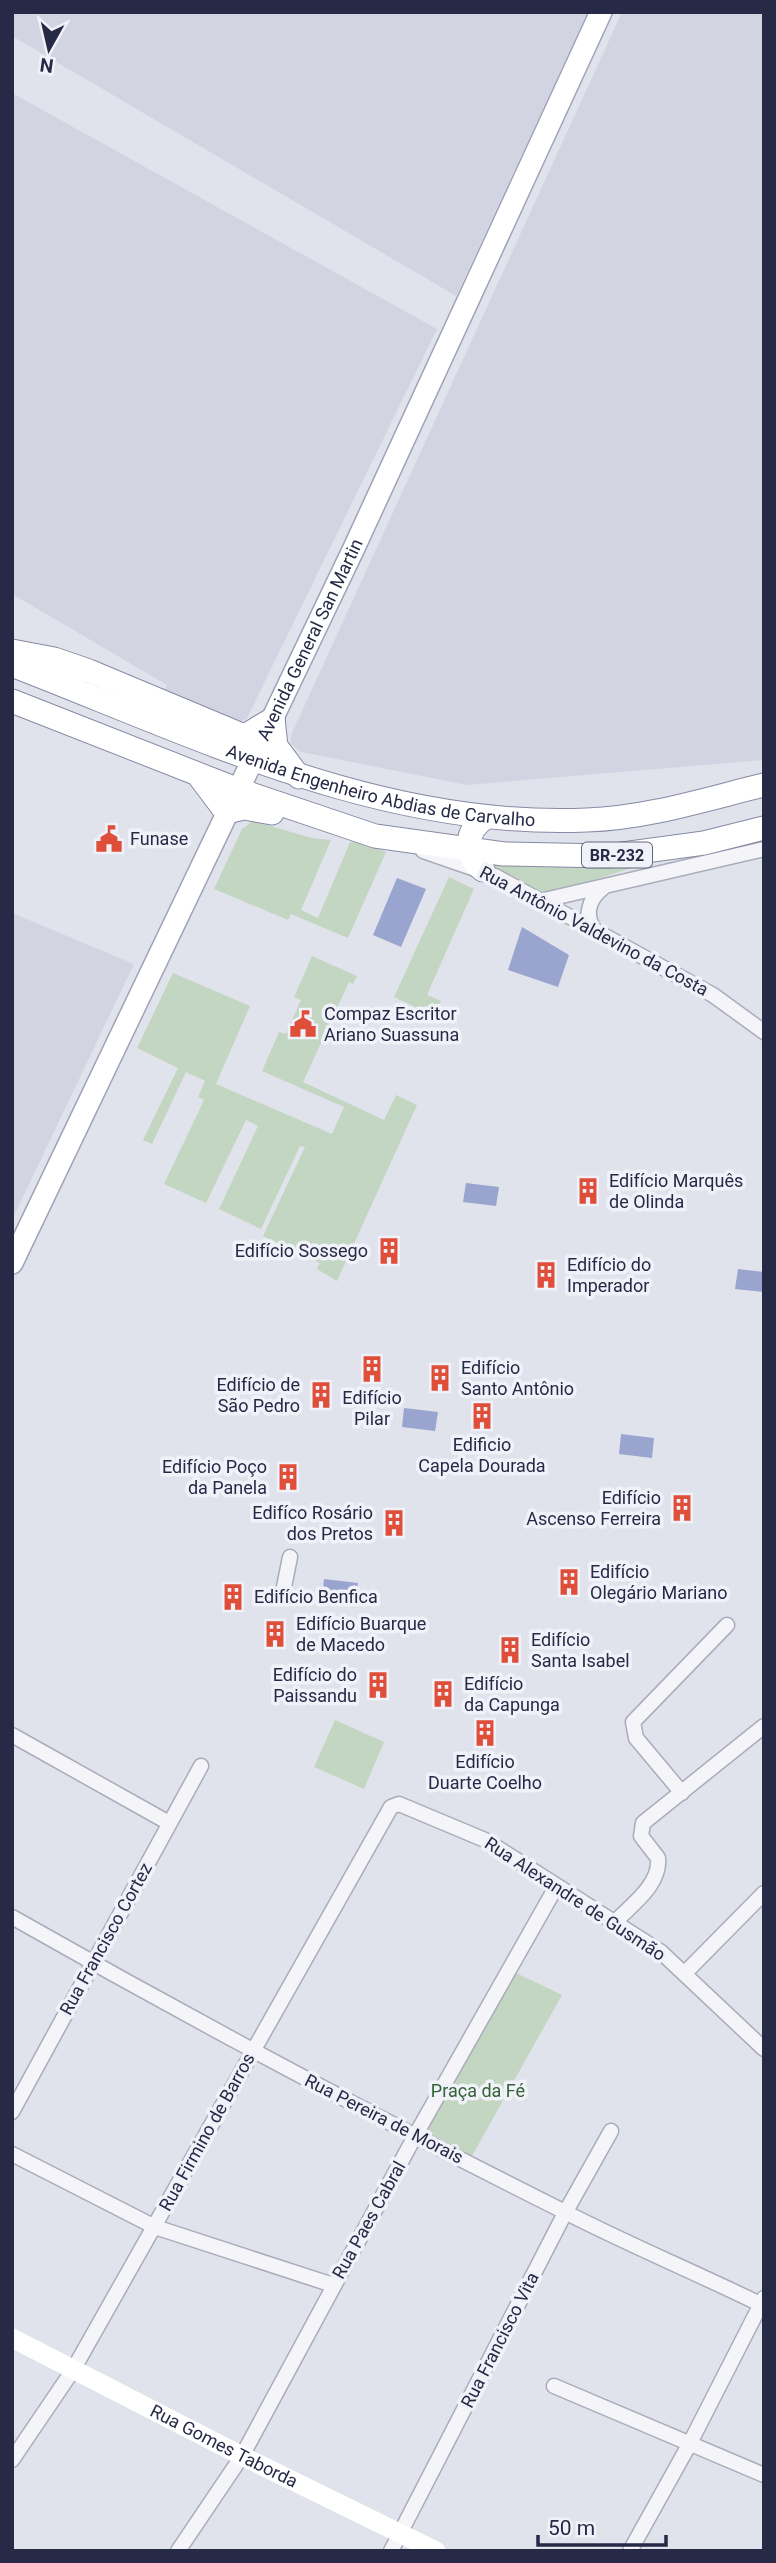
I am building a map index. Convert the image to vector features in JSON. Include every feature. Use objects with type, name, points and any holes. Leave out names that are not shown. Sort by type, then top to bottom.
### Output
[{"type":"highway","points":[[12,651],[54,659],[89,671],[242,735]]},
{"type":"highway","name":"Avenida Engenheiro Abdias de Carvalho","points":[[12,665],[299,777],[389,803],[485,818],[587,820],[658,811],[764,785]]},
{"type":"highway","name":"Avenida Engenheiro Abdias de Carvalho","points":[[12,701],[236,789],[375,836],[504,854],[642,854],[764,828]]},
{"type":"highway","points":[[200,740],[257,731],[272,719]]},
{"type":"highway","points":[[272,719],[276,746],[299,777]]},
{"type":"highway","points":[[197,774],[226,812],[244,808],[285,807]]},
{"type":"highway","points":[[260,809],[351,828],[422,833],[485,818]]},
{"type":"highway","points":[[483,870],[475,863],[469,849],[469,835],[485,818]]},
{"type":"main road","name":"Avenida General San Martin","points":[[12,1263],[236,789],[272,719],[601,12]]},
{"type":"main road","name":"Rua Gomes Taborda","points":[[12,2339],[242,2456],[397,2542],[436,2551]]},
{"type":"street","name":"Rua Antônio Valdevino da Costa","points":[[375,836],[483,870],[713,995],[764,1032]]},
{"type":"street","points":[[540,901],[764,849]]},
{"type":"street","points":[[597,933],[589,919],[589,907],[595,895],[604,887]]},
{"type":"street","points":[[283,1592],[290,1557]]},
{"type":"street","points":[[682,1793],[636,1738],[633,1722],[727,1625]]},
{"type":"street","points":[[614,1923],[653,1882],[657,1873],[658,1858],[641,1836],[640,1826],[764,1726]]},
{"type":"street","points":[[12,1735],[170,1823]]},
{"type":"street","name":"Rua Francisco Cortez","points":[[12,2112],[201,1766]]},
{"type":"street","name":"Rua Alexandre de Gusmão","points":[[400,1804],[485,1840],[661,1952],[764,2049]]},
{"type":"street","name":"Rua Firmino de Barros","points":[[12,2460],[74,2370],[386,1812],[400,1804]]},
{"type":"street","name":"Rua Paes Cabral","points":[[178,2551],[242,2456],[415,2136],[556,1887]]},
{"type":"street","points":[[685,1973],[764,1893]]},
{"type":"street","name":"Rua Pereira de Morais","points":[[12,1917],[252,2050],[415,2136],[565,2213],[763,2303]]},
{"type":"street","name":"Rua Francisco Vita","points":[[397,2542],[565,2213],[611,2131]]},
{"type":"street","points":[[12,2154],[155,2227],[333,2285]]},
{"type":"street","points":[[630,2551],[763,2303]]},
{"type":"street","points":[[554,2386],[764,2475]]},
{"type":"shaded area","points":[[12,12],[588,12],[456,296],[12,36]]},
{"type":"shaded area","points":[[622,12],[764,12],[764,760],[467,785],[301,752],[291,744],[291,735]]},
{"type":"shaded area","points":[[12,93],[437,329],[247,718],[240,722],[163,693],[167,685],[12,594]]},
{"type":"shaded area","points":[[12,913],[134,964],[12,1220]]},
{"type":"green space","points":[[253,821],[312,838],[331,840],[301,910],[318,918],[350,842],[364,843],[386,852],[348,938],[291,914],[288,920],[214,889],[242,829]]},
{"type":"green space","points":[[678,853],[544,896],[488,865],[607,864]]},
{"type":"green space","points":[[449,877],[474,889],[427,995],[441,1001],[434,1016],[394,997]]},
{"type":"green space","points":[[312,956],[357,976],[353,984],[349,982],[303,1082],[384,1120],[396,1095],[417,1105],[337,1281],[317,1269],[320,1263],[263,1236],[305,1147],[300,1146],[261,1229],[219,1209],[258,1126],[246,1120],[206,1203],[164,1184],[204,1100],[198,1097],[205,1081],[186,1072],[152,1144],[143,1140],[178,1068],[137,1048],[173,973],[250,1006],[216,1084],[332,1134],[344,1107],[262,1071],[279,1032],[286,1034],[301,1000],[294,997]]},
{"type":"green space","points":[[335,1720],[384,1742],[364,1789],[314,1767]]},
{"type":"green space","name":"Praça da Fé","points":[[514,1972],[562,1995],[472,2156],[425,2131]]},
{"type":"water","points":[[397,878],[426,889],[401,947],[373,935]]},
{"type":"water","points":[[522,927],[569,955],[558,987],[508,970]]},
{"type":"water","points":[[466,1183],[499,1187],[496,1206],[463,1202]]},
{"type":"water","points":[[738,1269],[764,1272],[764,1292],[735,1289]]},
{"type":"water","points":[[404,1408],[438,1412],[435,1431],[402,1427]]},
{"type":"water","points":[[621,1434],[654,1438],[652,1458],[619,1454]]},
{"type":"water","points":[[324,1579],[358,1583],[355,1602],[322,1598]]},
{"type":"place","name":"Funase","points":[[109,839]]},
{"type":"place","name":"Compaz Escritor Ariano Suassuna","points":[[303,1024]]},
{"type":"place","name":"Edifício Marquês de Olinda","points":[[588,1191]]},
{"type":"place","name":"Edifício Sossego","points":[[389,1251]]},
{"type":"place","name":"Edifício do Imperador","points":[[546,1275]]},
{"type":"place","name":"Edifício Pilar","points":[[372,1369]]},
{"type":"place","name":"Edifício Santo Antônio","points":[[440,1378]]},
{"type":"place","name":"Edifício de São Pedro","points":[[321,1395]]},
{"type":"place","name":"Edificio Capela Dourada","points":[[482,1416]]},
{"type":"place","name":"Edifício Poço da Panela","points":[[288,1477]]},
{"type":"place","name":"Edifício Ascenso Ferreira","points":[[682,1508]]},
{"type":"place","name":"Edifíco Rosário dos Pretos","points":[[394,1523]]},
{"type":"place","name":"Edifício Olegário Mariano","points":[[569,1582]]},
{"type":"place","name":"Edifício Benfica","points":[[233,1597]]},
{"type":"place","name":"Edifício Buarque de Macedo","points":[[275,1634]]},
{"type":"place","name":"Edifício Santa Isabel","points":[[510,1650]]},
{"type":"place","name":"Edifício do Paissandu","points":[[378,1685]]},
{"type":"place","name":"Edifício da Capunga","points":[[443,1694]]},
{"type":"place","name":"Edifício Duarte Coelho","points":[[485,1733]]}]
